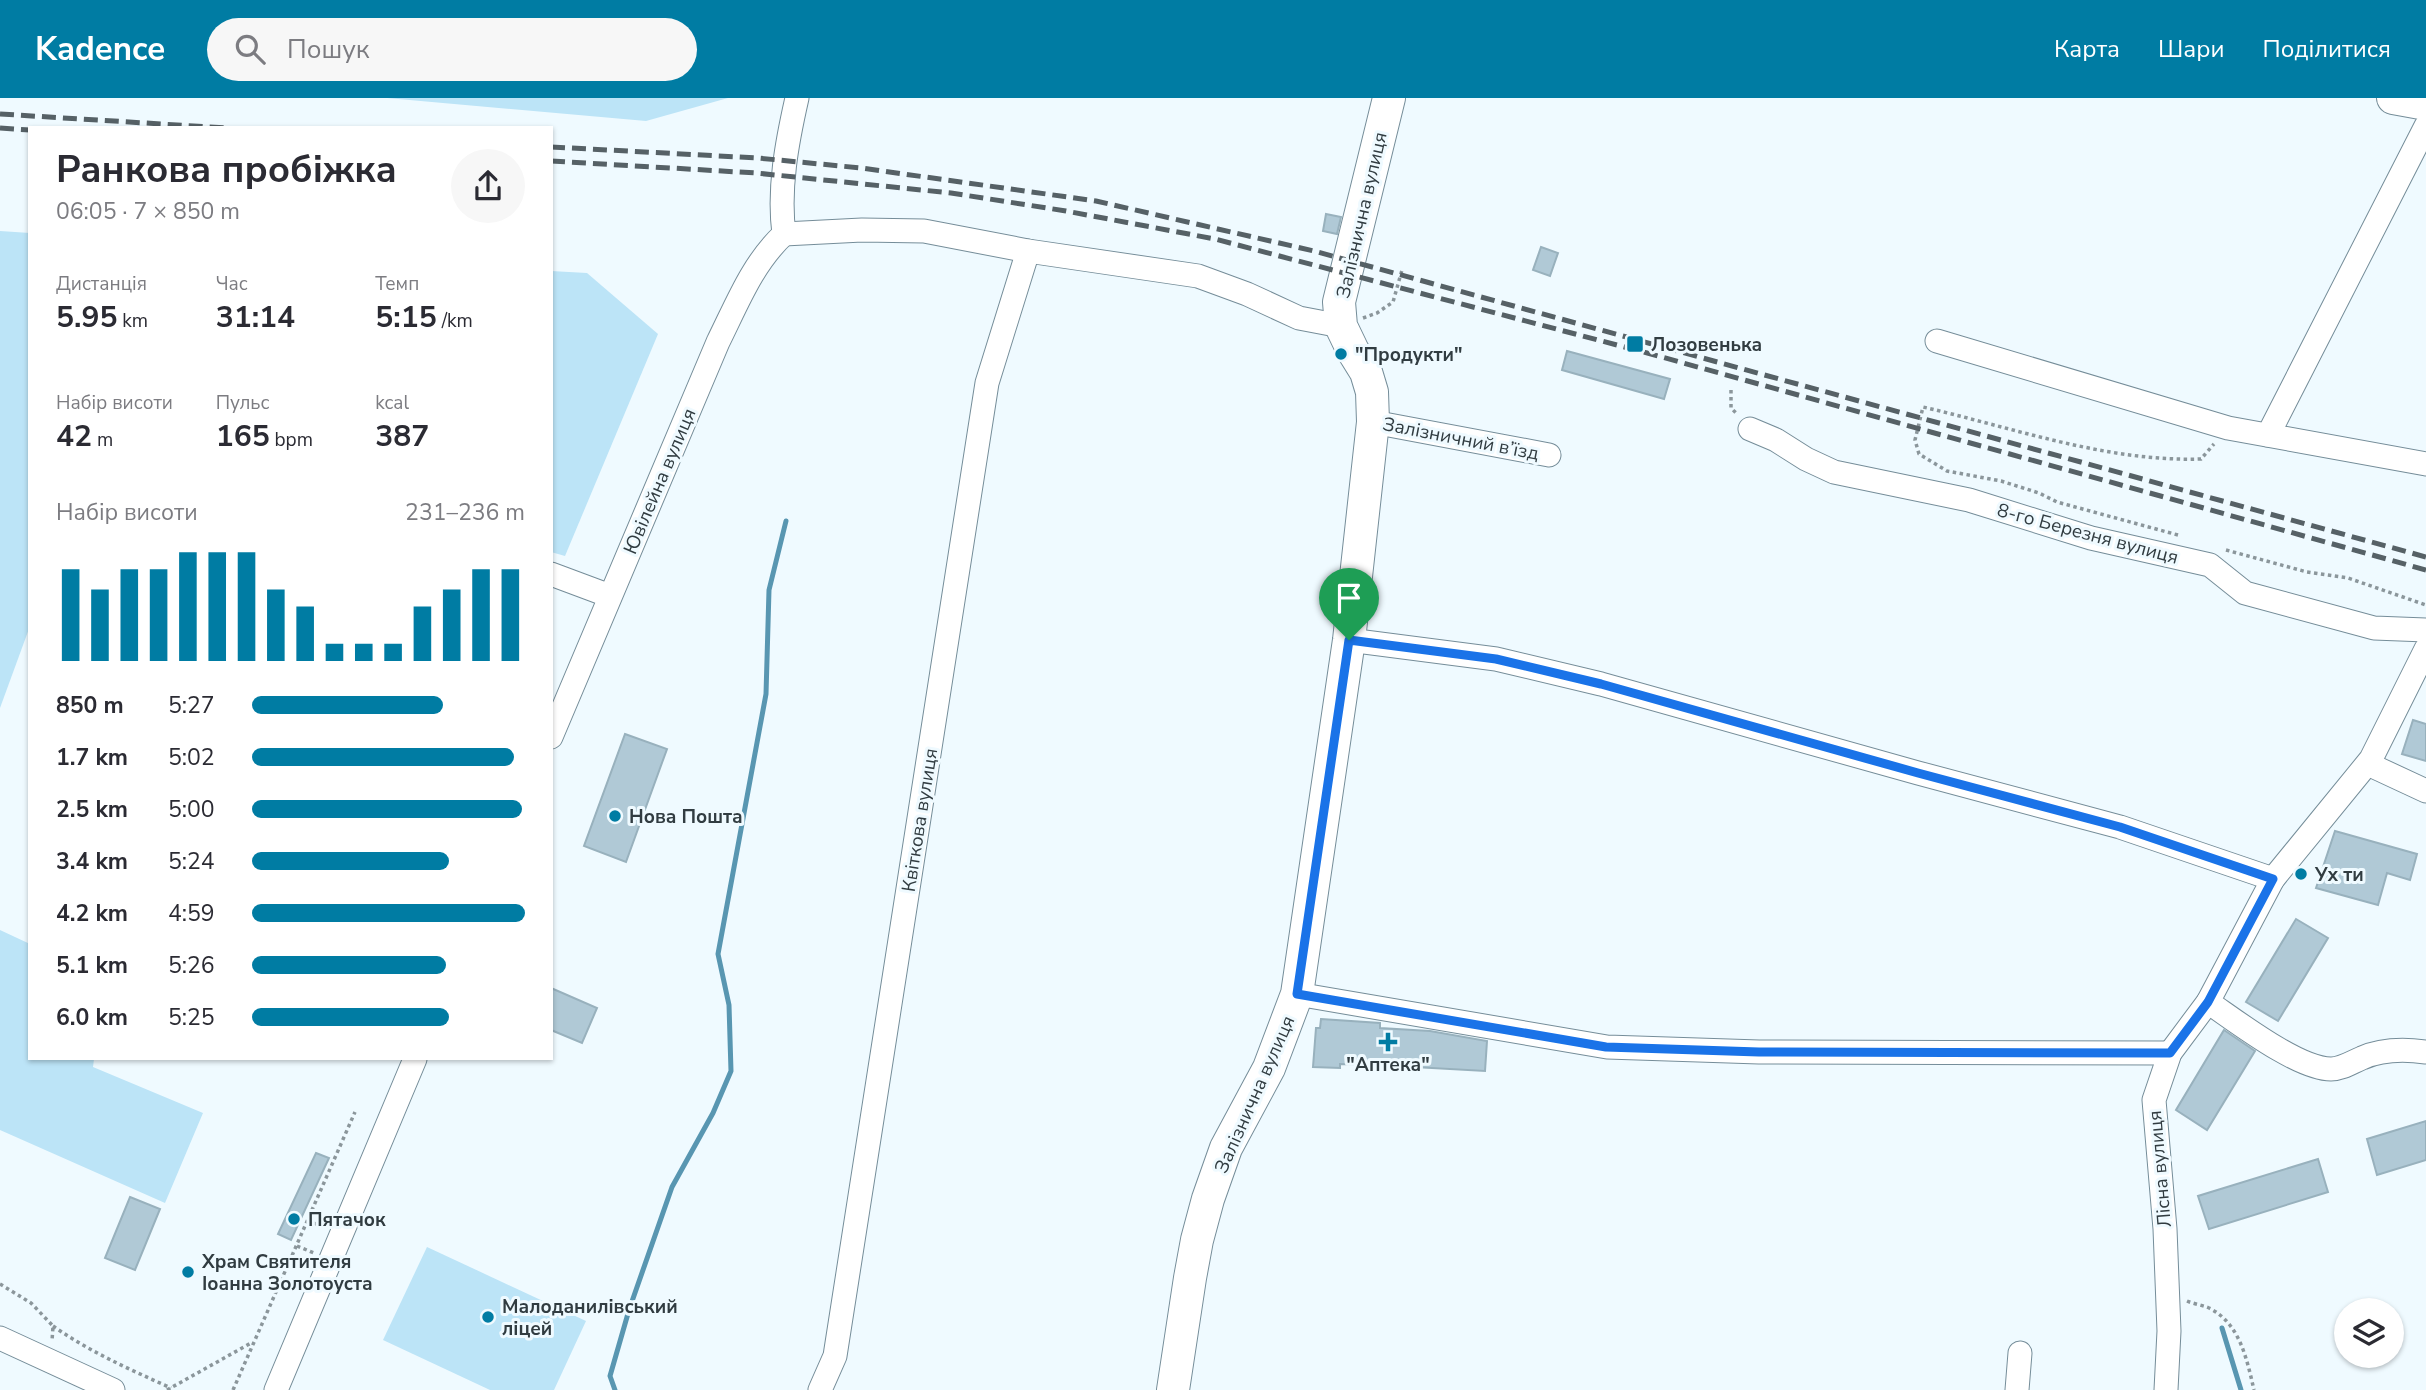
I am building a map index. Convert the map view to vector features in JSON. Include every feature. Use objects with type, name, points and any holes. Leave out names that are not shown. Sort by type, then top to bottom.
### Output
[{"type":"street","points":[[797,98],[789,132],[780,208],[784,234],[862,230],[924,231],[1028,251],[1198,276],[1247,294],[1299,318],[1341,326]]},
{"type":"street","name":"Залізнична вулиця","points":[[1173,1390],[1197,1240],[1208,1199],[1226,1148],[1269,1068],[1297,994],[1349,640],[1373,422],[1372,392],[1366,372],[1341,326],[1339,302],[1389,98]]},
{"type":"street","points":[[2393,98],[2426,104]]},
{"type":"street","points":[[2268,435],[2426,126]]},
{"type":"street","name":"Ювілейна вулиця","points":[[553,732],[693,399],[744,288],[765,252],[784,234]]},
{"type":"street","name":"Квіткова вулиця","points":[[820,1390],[835,1356],[987,383],[1028,251]]},
{"type":"street","points":[[1937,341],[2228,428],[2426,464]]},
{"type":"street","name":"Залізничний в’їзд","points":[[1373,422],[1549,455]]},
{"type":"street","name":"8-го Березня вулиця","points":[[1750,429],[1834,472],[1969,500],[2091,538],[2210,565],[2245,593],[2374,628],[2426,630]]},
{"type":"street","points":[[553,575],[610,596]]},
{"type":"street","points":[[1349,640],[1496,659],[1601,684],[2120,827],[2273,879]]},
{"type":"street","name":"Лісна вулиця","points":[[2166,1390],[2168,1296],[2154,1100],[2170,1053],[2208,1002],[2273,879],[2368,764],[2426,649]]},
{"type":"street","points":[[2368,764],[2426,791]]},
{"type":"street","points":[[1297,994],[1606,1047],[1773,1052],[2170,1053]]},
{"type":"street","points":[[2208,1002],[2253,1033],[2311,1065],[2331,1069],[2391,1050],[2426,1052]]},
{"type":"street","points":[[276,1390],[415,1060]]},
{"type":"street","points":[[0,1338],[113,1390]]},
{"type":"street","points":[[2017,1390],[2020,1353]]},
{"type":"path","points":[[1341,326],[1377,313],[1393,302],[1402,270]]},
{"type":"path","points":[[1731,390],[1731,408],[1750,429]]},
{"type":"path","points":[[2189,538],[2057,502],[2039,493],[2001,481],[1947,471],[1919,454],[1915,440],[1923,407],[2083,447],[2170,460],[2200,459],[2228,428]]},
{"type":"path","points":[[2216,547],[2307,572],[2348,578],[2426,605]]},
{"type":"path","points":[[233,1390],[355,1112]]},
{"type":"path","points":[[0,1284],[32,1303],[53,1326],[78,1344],[169,1389],[253,1342]]},
{"type":"path","points":[[2168,1296],[2210,1308],[2230,1325],[2244,1350],[2254,1390]]},
{"type":"path","points":[[51,1361],[53,1326]]},
{"type":"shaded area","points":[[387,98],[728,98],[646,121]]},
{"type":"shaded area","points":[[0,231],[28,233],[28,631],[0,708]]},
{"type":"shaded area","points":[[553,271],[587,273],[658,334],[565,556],[553,553]]},
{"type":"shaded area","points":[[0,930],[28,943],[28,1060],[94,1060],[93,1067],[203,1113],[165,1203],[0,1130]]},
{"type":"shaded area","points":[[427,1247],[586,1321],[554,1390],[490,1390],[383,1340]]},
{"type":"building","points":[[1326,214],[1341,217],[1337,234],[1323,231]]},
{"type":"building","points":[[1541,247],[1558,253],[1550,276],[1533,270]]},
{"type":"building","points":[[1567,351],[1670,379],[1664,399],[1562,370]]},
{"type":"building","points":[[2413,720],[2426,724],[2426,761],[2402,754]]},
{"type":"building","points":[[625,734],[667,749],[626,862],[584,846]]},
{"type":"building","points":[[2335,831],[2417,854],[2410,880],[2387,873],[2378,905],[2316,888]]},
{"type":"building","points":[[2296,919],[2328,938],[2278,1021],[2246,1002]]},
{"type":"building","points":[[553,989],[597,1008],[582,1043],[553,1031]]},
{"type":"building","points":[[1321,1019],[1380,1023],[1380,1028],[1430,1031],[1487,1041],[1485,1071],[1340,1064],[1340,1068],[1313,1067],[1316,1028],[1320,1028]]},
{"type":"building","points":[[2224,1030],[2255,1051],[2207,1130],[2176,1110]]},
{"type":"building","points":[[2426,1121],[2426,1160],[2377,1175],[2367,1139]]},
{"type":"building","points":[[316,1153],[329,1158],[291,1240],[278,1234]]},
{"type":"building","points":[[2318,1159],[2328,1192],[2209,1229],[2198,1196]]},
{"type":"building","points":[[130,1197],[160,1209],[135,1270],[105,1258]]},
{"type":"waterway","points":[[615,1390],[610,1376],[629,1310],[672,1187],[713,1113],[731,1071],[729,1005],[718,954],[766,694],[769,590],[786,521]]},
{"type":"waterway","points":[[2222,1328],[2241,1390]]},
{"type":"railway","points":[[0,114],[194,126]]},
{"type":"railway","points":[[0,128],[28,130]]},
{"type":"railway","points":[[553,147],[758,158],[861,168],[1096,201],[1314,251],[2426,557]]},
{"type":"railway","points":[[553,161],[756,173],[951,193],[1215,239],[1651,354],[2426,570]]},
{"type":"place","name":"Лозовенька","points":[[1635,344]]},
{"type":"place","name":"\"Продукти\"","points":[[1341,354]]},
{"type":"place","name":"Нова Пошта","points":[[615,816]]},
{"type":"place","name":"Ух ти","points":[[2301,874]]},
{"type":"place","name":"\"Аптека\"","points":[[1388,1042]]},
{"type":"place","name":"Пятачок","points":[[294,1219]]},
{"type":"place","name":"Храм Святителя Іоанна Золотоуста","points":[[188,1272]]},
{"type":"place","name":"Малоданилівський ліцей","points":[[488,1317]]},
{"type":"route","points":[[1349,640],[1496,659],[1601,684],[2120,827],[2273,879],[2208,1002],[2170,1053],[1759,1052],[1606,1047],[1297,994],[1349,640]]}]
